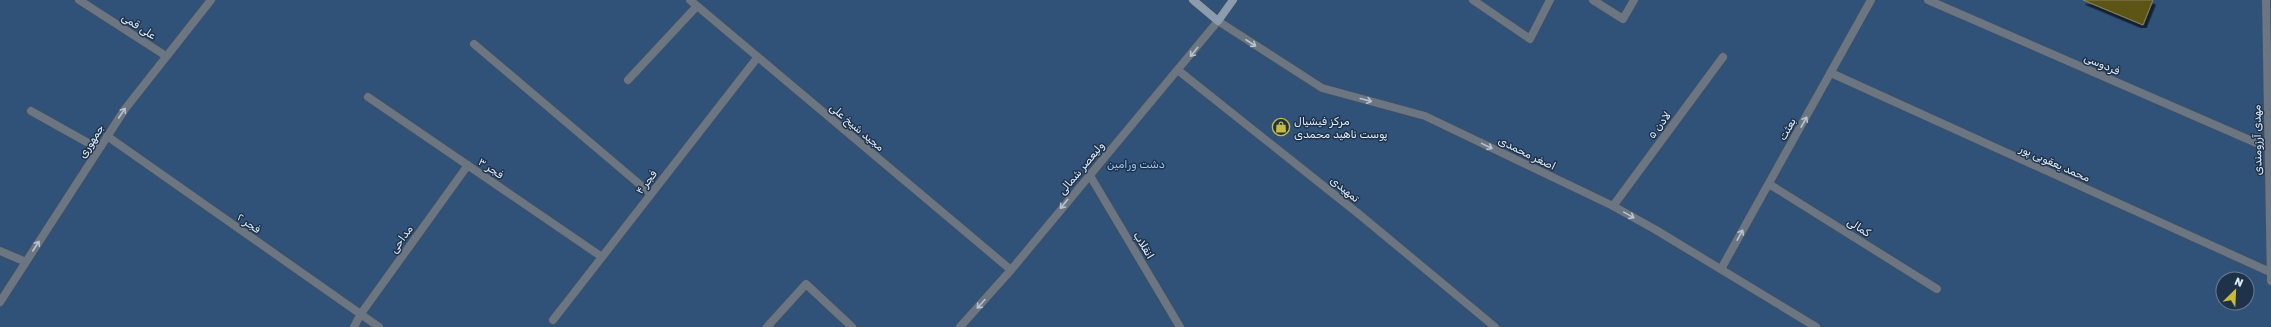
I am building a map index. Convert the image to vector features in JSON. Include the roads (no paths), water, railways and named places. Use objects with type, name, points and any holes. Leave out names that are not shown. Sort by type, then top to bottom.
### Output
[{"type":"main road","points":[[1193,0],[1218,22],[1233,0]]},
{"type":"street","name":"علی قمی","points":[[79,0],[166,56]]},
{"type":"street","name":"جمهوری","points":[[0,302],[125,109],[211,0]]},
{"type":"street","name":"مجید شیخ علی","points":[[690,0],[757,58],[1011,270]]},
{"type":"street","points":[[1473,0],[1530,39],[1550,0]]},
{"type":"street","points":[[1593,0],[1623,19],[1634,0]]},
{"type":"street","name":"بعثت","points":[[1721,270],[1871,0]]},
{"type":"street","name":"فردوسی","points":[[1928,0],[2268,148]]},
{"type":"street","name":"مهدی آرزومندی","points":[[2266,0],[2270,276]]},
{"type":"street","points":[[628,80],[697,6]]},
{"type":"street","name":"ولیعصر شمالی","points":[[960,327],[1011,270],[1089,174],[1179,71],[1218,22]]},
{"type":"street","name":"اصغر محمدی","points":[[1218,22],[1322,88],[1425,116],[1613,206],[1816,327]]},
{"type":"street","points":[[474,44],[651,194]]},
{"type":"street","name":"لادن ۵","points":[[1613,206],[1723,57]]},
{"type":"street","name":"فجر ۴","points":[[553,320],[757,58]]},
{"type":"street","name":"تمهیدی","points":[[1179,71],[1360,215],[1495,327]]},
{"type":"street","name":"محمد یعقوبی پور","points":[[1831,73],[2270,276]]},
{"type":"street","name":"فجر ۳","points":[[368,97],[602,257]]},
{"type":"street","points":[[32,111],[99,149]]},
{"type":"street","name":"فجر ۲","points":[[107,136],[379,327]]},
{"type":"street","name":"مداحی","points":[[354,327],[360,315],[468,165]]},
{"type":"street","name":"انقلاب","points":[[1089,174],[1180,327]]},
{"type":"street","name":"کمالی","points":[[1769,184],[1937,289]]},
{"type":"street","points":[[0,251],[26,262]]},
{"type":"street","points":[[767,327],[806,284],[852,327]]},
{"type":"place","name":"مرکز فیشیال پوست ناهید محمدی","points":[[1281,127]]},
{"type":"park label","name":"دشت ورامین","points":[[1136,164]]}]
